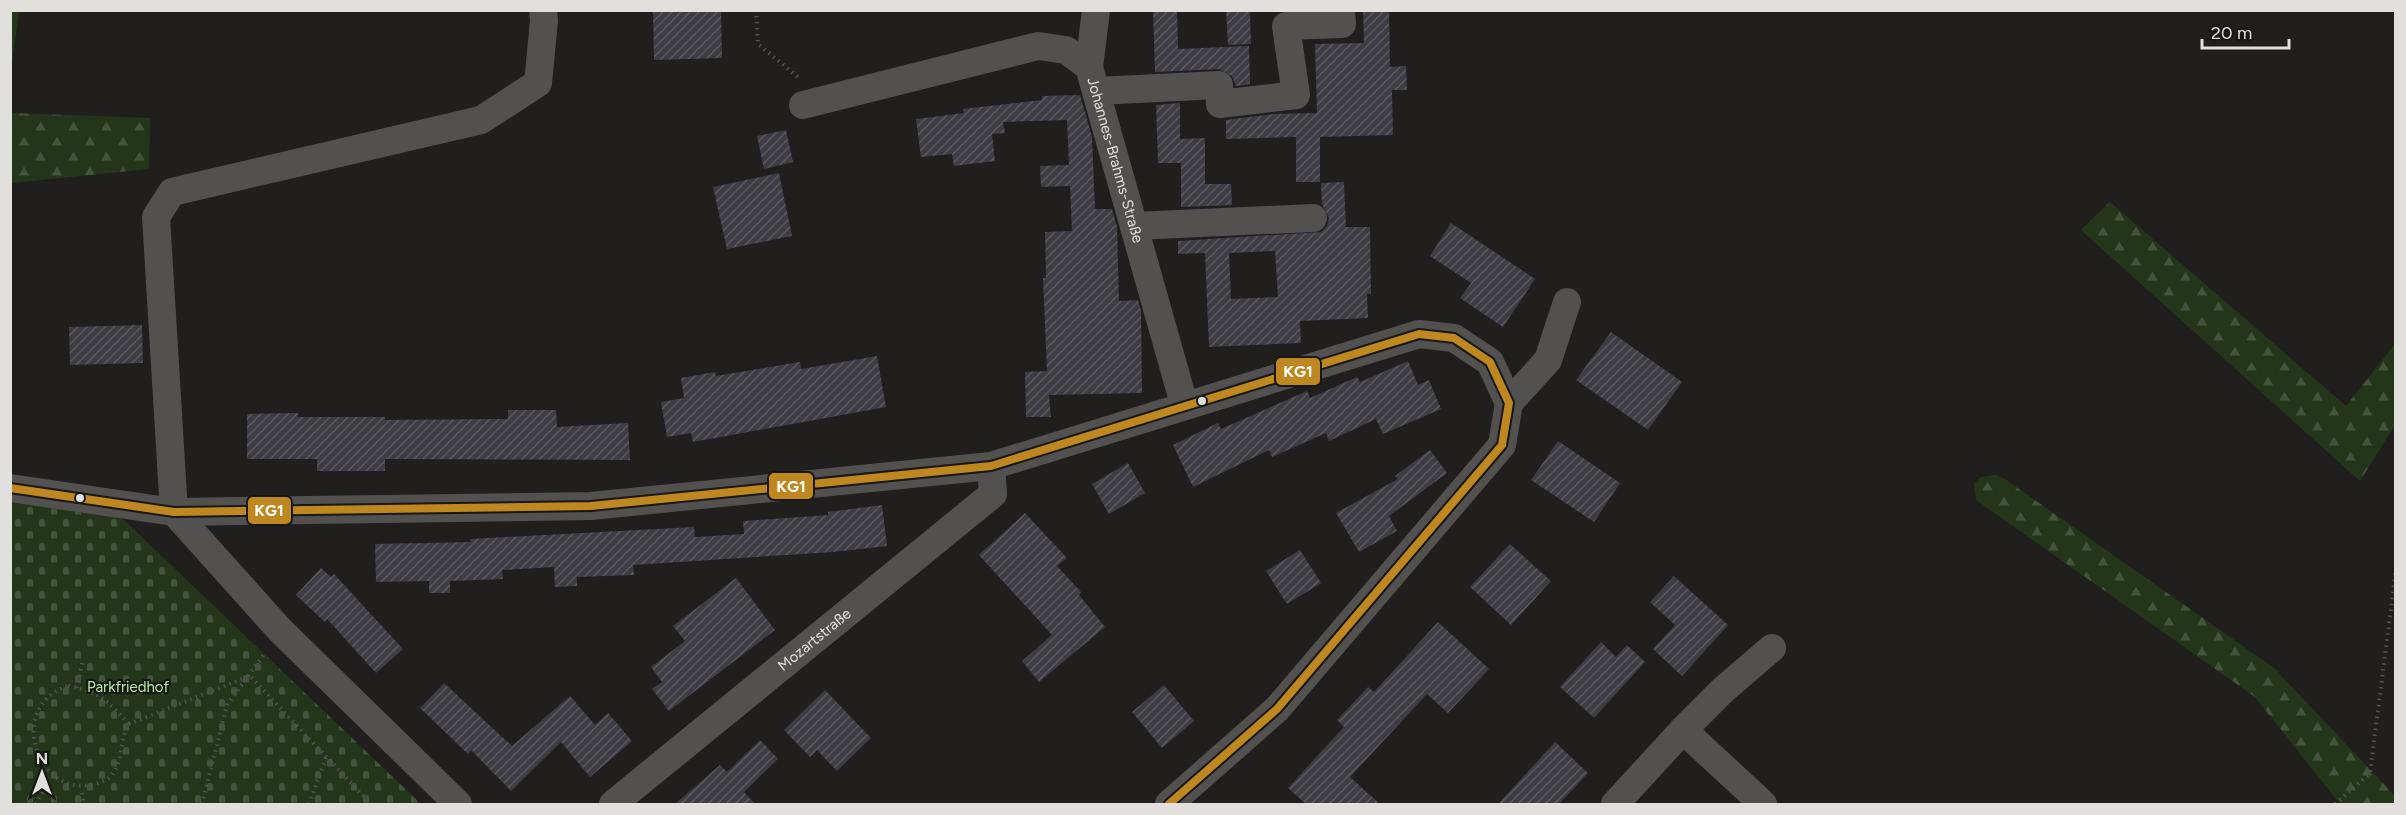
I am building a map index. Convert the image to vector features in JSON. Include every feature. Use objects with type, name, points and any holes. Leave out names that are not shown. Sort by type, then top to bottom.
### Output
[{"type":"street","points":[[458,804],[280,630],[174,512],[156,217],[172,192],[481,120],[538,83],[543,10]]},
{"type":"street","points":[[1096,10],[1093,79],[1219,85],[1220,104],[1296,94],[1286,26],[1342,24],[1341,10]]},
{"type":"street","name":"Johannes-Brahms-Straße","points":[[814,102],[1038,46],[1066,50],[1093,79],[1184,404]]},
{"type":"street","points":[[1134,226],[1313,218]]},
{"type":"street","points":[[1169,804],[1277,709],[1502,445],[1509,403],[1548,360],[1567,302]]},
{"type":"street","points":[[10,488],[174,512],[591,506],[991,466],[1184,404],[1419,334],[1454,338],[1490,362],[1509,403]]},
{"type":"street","name":"Mozartstraße","points":[[613,804],[993,494],[991,466]]},
{"type":"street","points":[[1615,804],[1722,690],[1772,648]]},
{"type":"street","points":[[1683,730],[1763,804]]},
{"type":"path","points":[[756,10],[758,44],[814,102]]},
{"type":"path","points":[[2335,804],[2370,773],[2396,570]]},
{"type":"path","points":[[202,804],[226,705],[250,676],[280,630]]},
{"type":"path","points":[[77,688],[83,659]]},
{"type":"path","points":[[72,793],[82,793],[109,777],[120,761],[124,732],[129,724],[250,676]]},
{"type":"path","points":[[250,676],[371,804]]},
{"type":"path","points":[[44,693],[68,686],[91,690],[105,699],[129,724]]},
{"type":"path","points":[[309,804],[326,757]]},
{"type":"path","points":[[36,782],[54,791]]},
{"type":"path","points":[[36,804],[45,788]]},
{"type":"path","points":[[82,793],[84,804]]},
{"type":"green space","points":[[10,11],[19,11],[11,70]]},
{"type":"green space","points":[[11,113],[150,118],[149,169],[11,183]]},
{"type":"green space","points":[[2110,202],[2346,406],[2395,344],[2395,425],[2360,481],[2081,230]]},
{"type":"green space","points":[[1995,475],[2005,479],[2274,668],[2395,796],[2395,804],[2340,804],[2255,697],[1976,500],[1974,484],[1981,477]]},
{"type":"green space","name":"Parkfriedhof","points":[[11,502],[122,518],[421,804],[11,804]]},
{"type":"building","points":[[653,10],[721,10],[722,58],[654,60]]},
{"type":"building","points":[[1153,10],[1177,10],[1178,49],[1249,46],[1250,84],[1236,86],[1232,76],[1219,69],[1155,72]]},
{"type":"building","points":[[1226,10],[1250,10],[1251,44],[1228,45]]},
{"type":"building","points":[[1363,10],[1389,10],[1390,67],[1406,66],[1407,90],[1392,90],[1393,135],[1320,137],[1320,182],[1296,182],[1296,137],[1226,139],[1226,120],[1275,114],[1317,113],[1315,44],[1364,43]]},
{"type":"building","points":[[1080,95],[1092,137],[1095,209],[1112,209],[1117,227],[1119,301],[1138,300],[1141,311],[1142,393],[1049,395],[1051,417],[1026,417],[1025,372],[1047,371],[1043,278],[1046,278],[1045,232],[1072,231],[1070,186],[1041,187],[1040,166],[1069,165],[1067,120],[1003,122],[1005,133],[992,134],[995,161],[954,166],[952,154],[921,157],[916,119],[964,113],[963,109],[1042,100],[1042,96]]},
{"type":"building","points":[[1180,103],[1180,139],[1205,138],[1205,184],[1231,184],[1232,205],[1181,207],[1181,163],[1158,163],[1156,105]]},
{"type":"building","points":[[786,130],[793,162],[764,169],[757,136]]},
{"type":"building","points":[[779,173],[792,236],[727,249],[713,187]]},
{"type":"building","points":[[1344,182],[1346,227],[1370,227],[1371,294],[1367,294],[1368,318],[1300,321],[1301,343],[1209,347],[1205,253],[1178,254],[1178,241],[1321,232],[1327,226],[1329,218],[1322,204],[1321,183]],"holes":[[[1275,251],[1278,297],[1231,299],[1229,253]]]},
{"type":"building","points":[[1451,223],[1535,279],[1503,327],[1460,298],[1471,283],[1430,256]]},
{"type":"building","points":[[142,325],[143,363],[70,365],[69,327]]},
{"type":"building","points":[[1611,332],[1682,382],[1648,430],[1576,380]]},
{"type":"building","points":[[877,356],[886,407],[693,442],[691,433],[667,437],[661,402],[684,398],[681,378],[715,372],[716,376],[800,362],[801,369]]},
{"type":"building","points":[[1408,361],[1418,385],[1429,380],[1441,409],[1383,434],[1376,419],[1329,441],[1326,433],[1272,457],[1269,450],[1193,487],[1173,445],[1218,423],[1221,429],[1307,391],[1310,398],[1357,377],[1360,382]]},
{"type":"building","points":[[508,410],[556,410],[557,427],[628,423],[630,460],[385,459],[385,471],[317,471],[317,459],[247,459],[247,414],[298,413],[298,417],[385,417],[385,420],[508,419]]},
{"type":"building","points":[[1558,441],[1620,483],[1594,522],[1531,480]]},
{"type":"building","points":[[1430,450],[1447,473],[1389,516],[1397,531],[1359,552],[1336,513],[1398,479],[1395,476]]},
{"type":"building","points":[[1128,463],[1145,493],[1109,514],[1092,484]]},
{"type":"building","points":[[882,505],[887,546],[833,552],[633,565],[634,575],[577,577],[577,586],[555,587],[554,567],[502,570],[503,579],[450,581],[450,593],[429,593],[429,581],[376,582],[375,544],[471,542],[470,539],[694,527],[695,537],[744,534],[743,521],[828,515],[828,512]]},
{"type":"building","points":[[1025,513],[1067,558],[1057,566],[1081,592],[1079,595],[1105,627],[1039,682],[1022,661],[1052,635],[979,555]]},
{"type":"building","points":[[1510,544],[1551,581],[1511,625],[1470,587]]},
{"type":"building","points":[[1300,550],[1321,583],[1287,604],[1266,571]]},
{"type":"building","points":[[321,568],[331,577],[334,574],[403,649],[376,673],[327,619],[325,622],[296,595]]},
{"type":"building","points":[[1674,576],[1728,625],[1682,676],[1653,649],[1675,625],[1650,602]]},
{"type":"building","points":[[736,578],[775,630],[669,711],[652,689],[662,682],[651,667],[685,641],[673,626]]},
{"type":"building","points":[[1438,622],[1489,669],[1448,713],[1427,694],[1350,777],[1380,804],[1306,804],[1288,788],[1344,727],[1337,720],[1368,687],[1374,692]]},
{"type":"building","points":[[1601,642],[1616,657],[1627,645],[1645,662],[1594,718],[1560,687]]},
{"type":"building","points":[[444,683],[512,746],[570,696],[595,725],[608,713],[632,741],[590,777],[561,742],[511,791],[471,750],[468,754],[420,708]]},
{"type":"building","points":[[1164,685],[1194,721],[1162,748],[1132,712]]},
{"type":"building","points":[[825,690],[871,738],[837,771],[817,750],[810,757],[784,730]]},
{"type":"building","points":[[760,740],[778,759],[744,792],[755,804],[675,804],[720,765],[727,772]]},
{"type":"building","points":[[1555,742],[1588,773],[1559,804],[1498,804]]},
{"type":"transit line","name":"KG1","points":[[10,488],[174,512],[591,506],[991,466],[1419,334],[1454,338],[1490,362],[1509,403],[1502,445],[1277,709],[1169,804]]}]
